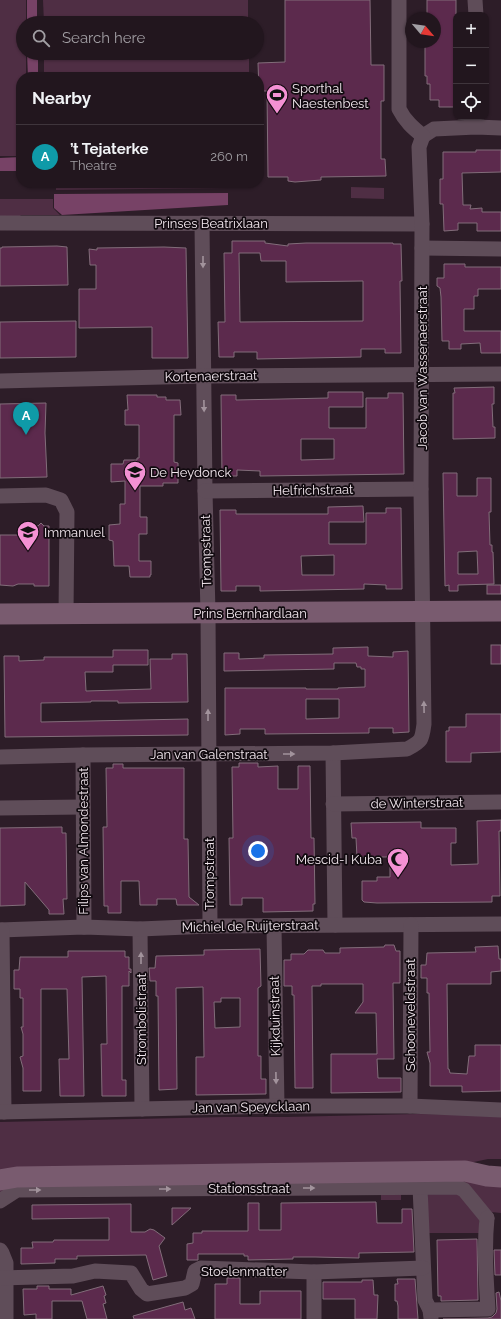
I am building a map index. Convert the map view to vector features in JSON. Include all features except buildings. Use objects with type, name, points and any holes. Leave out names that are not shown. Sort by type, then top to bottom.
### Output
[{"type":"street","points":[[399,0],[399,109],[403,117],[411,127],[423,136],[434,129],[476,122],[501,128]]},
{"type":"street","points":[[475,0],[476,12]]},
{"type":"street","name":"Jacob van Wassenaerstraat","points":[[417,744],[423,738],[424,724],[421,489],[422,224],[419,147],[423,136]]},
{"type":"street","name":"Prinses Beatrixlaan","points":[[0,223],[422,224]]},
{"type":"street","name":"Trompstraat","points":[[202,223],[208,613],[210,926]]},
{"type":"street","points":[[422,248],[501,249]]},
{"type":"street","name":"Kortenaerstraat","points":[[0,381],[204,376],[501,374]]},
{"type":"street","name":"Helfrichstraat","points":[[205,491],[421,489]]},
{"type":"street","points":[[0,496],[46,495],[61,500],[67,512],[66,614]]},
{"type":"street","name":"Prins Bernhardlaan","points":[[0,614],[501,611]]},
{"type":"street","name":"Jan van Galenstraat","points":[[0,757],[333,753],[408,749],[417,744]]},
{"type":"street","points":[[333,753],[335,925]]},
{"type":"street","name":"Filips van Almondestraat","points":[[83,755],[84,927]]},
{"type":"street","name":"de Winterstraat","points":[[333,804],[501,802]]},
{"type":"street","points":[[0,808],[84,807]]},
{"type":"street","name":"Michiel de Ruijterstraat","points":[[1,930],[84,927],[140,929],[210,926],[274,927],[501,924]]},
{"type":"street","name":"Schooneveldstraat","points":[[410,1106],[411,925]]},
{"type":"street","name":"Kijkduinstraat","points":[[274,927],[277,1106]]},
{"type":"street","name":"Strombolistraat","points":[[140,929],[142,1109]]},
{"type":"street","points":[[1,930],[2,1112]]},
{"type":"street","name":"Jan van Speycklaan","points":[[2,1112],[277,1106],[410,1106],[501,1110]]},
{"type":"street","name":"Stationsstraat","points":[[465,1171],[486,1164],[501,1164]]},
{"type":"street","name":"Stationsstraat","points":[[0,1180],[17,1177],[465,1171],[487,1176],[501,1177]]},
{"type":"street","points":[[420,1187],[425,1300],[430,1314],[492,1313],[485,1268],[485,1235],[494,1218]]},
{"type":"street","name":"Stationsstraat","points":[[0,1201],[17,1190],[458,1187],[464,1190],[494,1218]]},
{"type":"street","points":[[0,1250],[6,1264],[2,1278],[6,1319]]},
{"type":"street","name":"Stoelenmatter","points":[[2,1278],[73,1276],[95,1271],[131,1273],[141,1289],[147,1294],[185,1288],[192,1284],[195,1271],[201,1268],[314,1272],[423,1268]]},
{"type":"street","points":[[314,1272],[314,1319]]},
{"type":"shaded area","points":[[0,0],[26,0],[26,16],[16,16],[16,60],[26,60],[26,72],[16,72],[16,156],[0,156]]},
{"type":"shaded area","points":[[27,0],[37,0],[37,16],[27,16]]},
{"type":"shaded area","points":[[43,0],[248,0],[248,16],[44,16]]},
{"type":"shaded area","points":[[27,60],[38,60],[38,72],[28,72]]},
{"type":"shaded area","points":[[44,60],[249,60],[249,72],[44,72]]},
{"type":"shaded area","points":[[16,157],[16,171],[0,171],[0,158]]},
{"type":"shaded area","points":[[351,187],[384,188],[384,199],[351,198]]},
{"type":"shaded area","points":[[56,188],[229,188],[56,190]]},
{"type":"shaded area","points":[[228,193],[228,205],[62,215],[54,208],[54,194]]},
{"type":"shaded area","points":[[0,199],[53,199],[53,208],[60,215],[21,215],[17,219],[0,219]]},
{"type":"shaded area","points":[[417,1114],[501,1115],[501,1159],[488,1159],[469,1163],[0,1171],[0,1122]]},
{"type":"shaded area","points":[[501,1181],[501,1213],[491,1212],[474,1194],[0,1197],[0,1185]]},
{"type":"shaded area","points":[[381,1192],[401,1192],[401,1200],[381,1200]]},
{"type":"shaded area","points":[[457,1192],[479,1217],[479,1233],[425,1233],[428,1194]]},
{"type":"place","name":"Sporthal Naestenbest","points":[[277,114]]},
{"type":"place","name":"’t Tejaterke","points":[[26,435]]},
{"type":"place","name":"De Heydonck","points":[[135,492]]},
{"type":"place","name":"Immanuel","points":[[28,552]]},
{"type":"place","name":"Mescid-I Kuba","points":[[398,878]]}]
